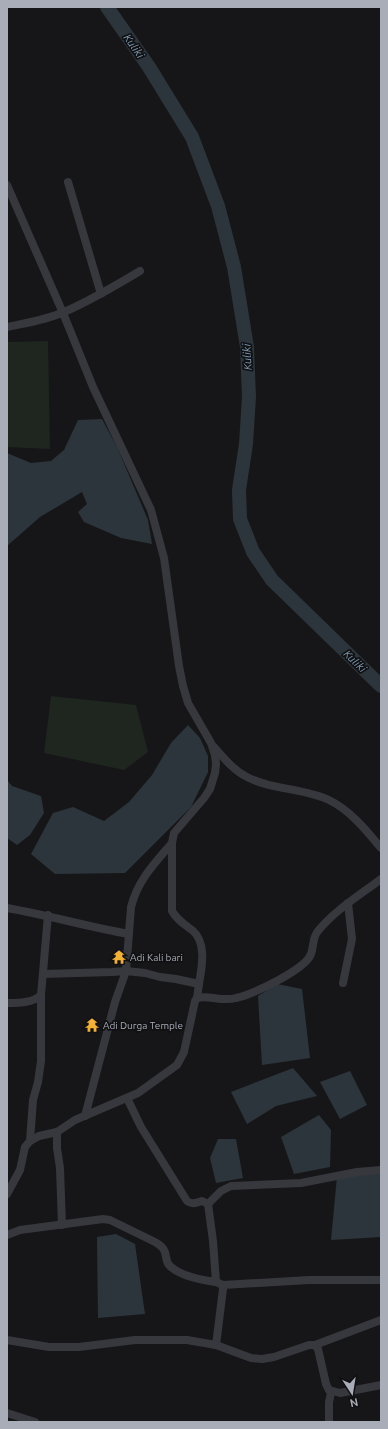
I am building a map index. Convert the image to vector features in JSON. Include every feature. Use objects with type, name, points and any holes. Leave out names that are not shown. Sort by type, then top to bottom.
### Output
[{"type":"street","points":[[68,182],[101,294]]},
{"type":"street","points":[[7,185],[63,313],[93,387],[153,517],[164,558],[179,666],[188,703],[212,743],[227,762],[246,777],[258,782],[329,800],[350,816],[381,848]]},
{"type":"street","points":[[7,327],[63,313],[101,294],[140,271]]},
{"type":"street","points":[[7,1194],[20,1170],[26,1147],[30,1141],[39,1136],[57,1132],[70,1123],[138,1093],[177,1065],[184,1052],[195,1001],[197,998],[202,959],[199,940],[196,934],[175,918],[172,911],[172,843],[174,833],[204,798],[214,780],[216,764],[212,743]]},
{"type":"street","points":[[85,1116],[114,1002],[126,970],[131,908],[137,888],[172,843]]},
{"type":"street","points":[[197,998],[203,997],[220,1000],[235,999],[258,990],[294,971],[311,955],[313,940],[317,932],[348,903],[381,880]]},
{"type":"street","points":[[343,983],[352,939],[348,903]]},
{"type":"street","points":[[7,908],[48,915],[129,934]]},
{"type":"street","points":[[30,1141],[33,1100],[38,1082],[41,1061],[41,995],[43,988],[48,915]]},
{"type":"street","points":[[43,974],[112,972],[126,970],[160,977],[176,978],[199,984]]},
{"type":"street","points":[[7,1003],[18,1003],[37,999],[41,995]]},
{"type":"street","points":[[127,1098],[141,1127],[186,1201],[190,1203],[202,1201],[208,1204]]},
{"type":"street","points":[[57,1132],[62,1225]]},
{"type":"street","points":[[208,1204],[221,1191],[231,1186],[301,1183],[357,1172],[381,1170]]},
{"type":"street","points":[[208,1204],[219,1283],[216,1345]]},
{"type":"street","points":[[7,1235],[20,1230],[103,1219],[110,1220],[161,1246],[169,1264],[191,1277],[219,1283],[309,1280],[381,1280]]},
{"type":"street","points":[[7,1340],[49,1347],[79,1347],[153,1339],[187,1340],[216,1345],[252,1358],[262,1359],[274,1357],[309,1345],[315,1345],[381,1320]]},
{"type":"street","points":[[315,1345],[318,1349],[326,1384],[331,1393],[329,1402],[329,1422]]},
{"type":"street","points":[[329,1390],[340,1393],[381,1385]]},
{"type":"street","points":[[7,1413],[35,1422]]},
{"type":"shaded area","points":[[48,341],[50,449],[7,447],[7,342]]},
{"type":"shaded area","points":[[102,419],[117,447],[148,520],[152,544],[121,538],[84,522],[78,512],[87,504],[82,492],[40,517],[7,546],[7,453],[31,463],[51,461],[64,450],[78,420]]},
{"type":"shaded area","points":[[51,696],[136,705],[148,752],[124,770],[44,753]]},
{"type":"shaded area","points":[[188,725],[200,738],[208,756],[208,772],[191,807],[125,873],[55,874],[31,854],[53,813],[73,807],[104,821],[129,802],[152,775],[171,743]]},
{"type":"shaded area","points":[[7,780],[12,786],[41,796],[44,813],[30,835],[17,845],[7,838]]},
{"type":"shaded area","points":[[277,984],[302,989],[310,1058],[262,1065],[258,996]]},
{"type":"shaded area","points":[[293,1068],[317,1096],[276,1106],[247,1124],[231,1092]]},
{"type":"shaded area","points":[[350,1071],[367,1105],[340,1119],[320,1082]]},
{"type":"shaded area","points":[[319,1115],[331,1130],[330,1167],[294,1174],[281,1137]]},
{"type":"shaded area","points":[[218,1139],[236,1139],[243,1178],[216,1183],[210,1158]]},
{"type":"shaded area","points":[[381,1171],[381,1237],[331,1240],[337,1176]]},
{"type":"shaded area","points":[[116,1234],[135,1244],[145,1314],[98,1318],[97,1237]]},
{"type":"waterway","name":"Kuliki","points":[[107,7],[149,67],[192,137],[218,206],[234,267],[247,347],[249,397],[246,444],[239,490],[240,519],[253,552],[272,580],[381,686]]},
{"type":"place","name":"Adi Kali bari","points":[[119,957]]},
{"type":"place","name":"Adi Durga Temple","points":[[92,1025]]}]
